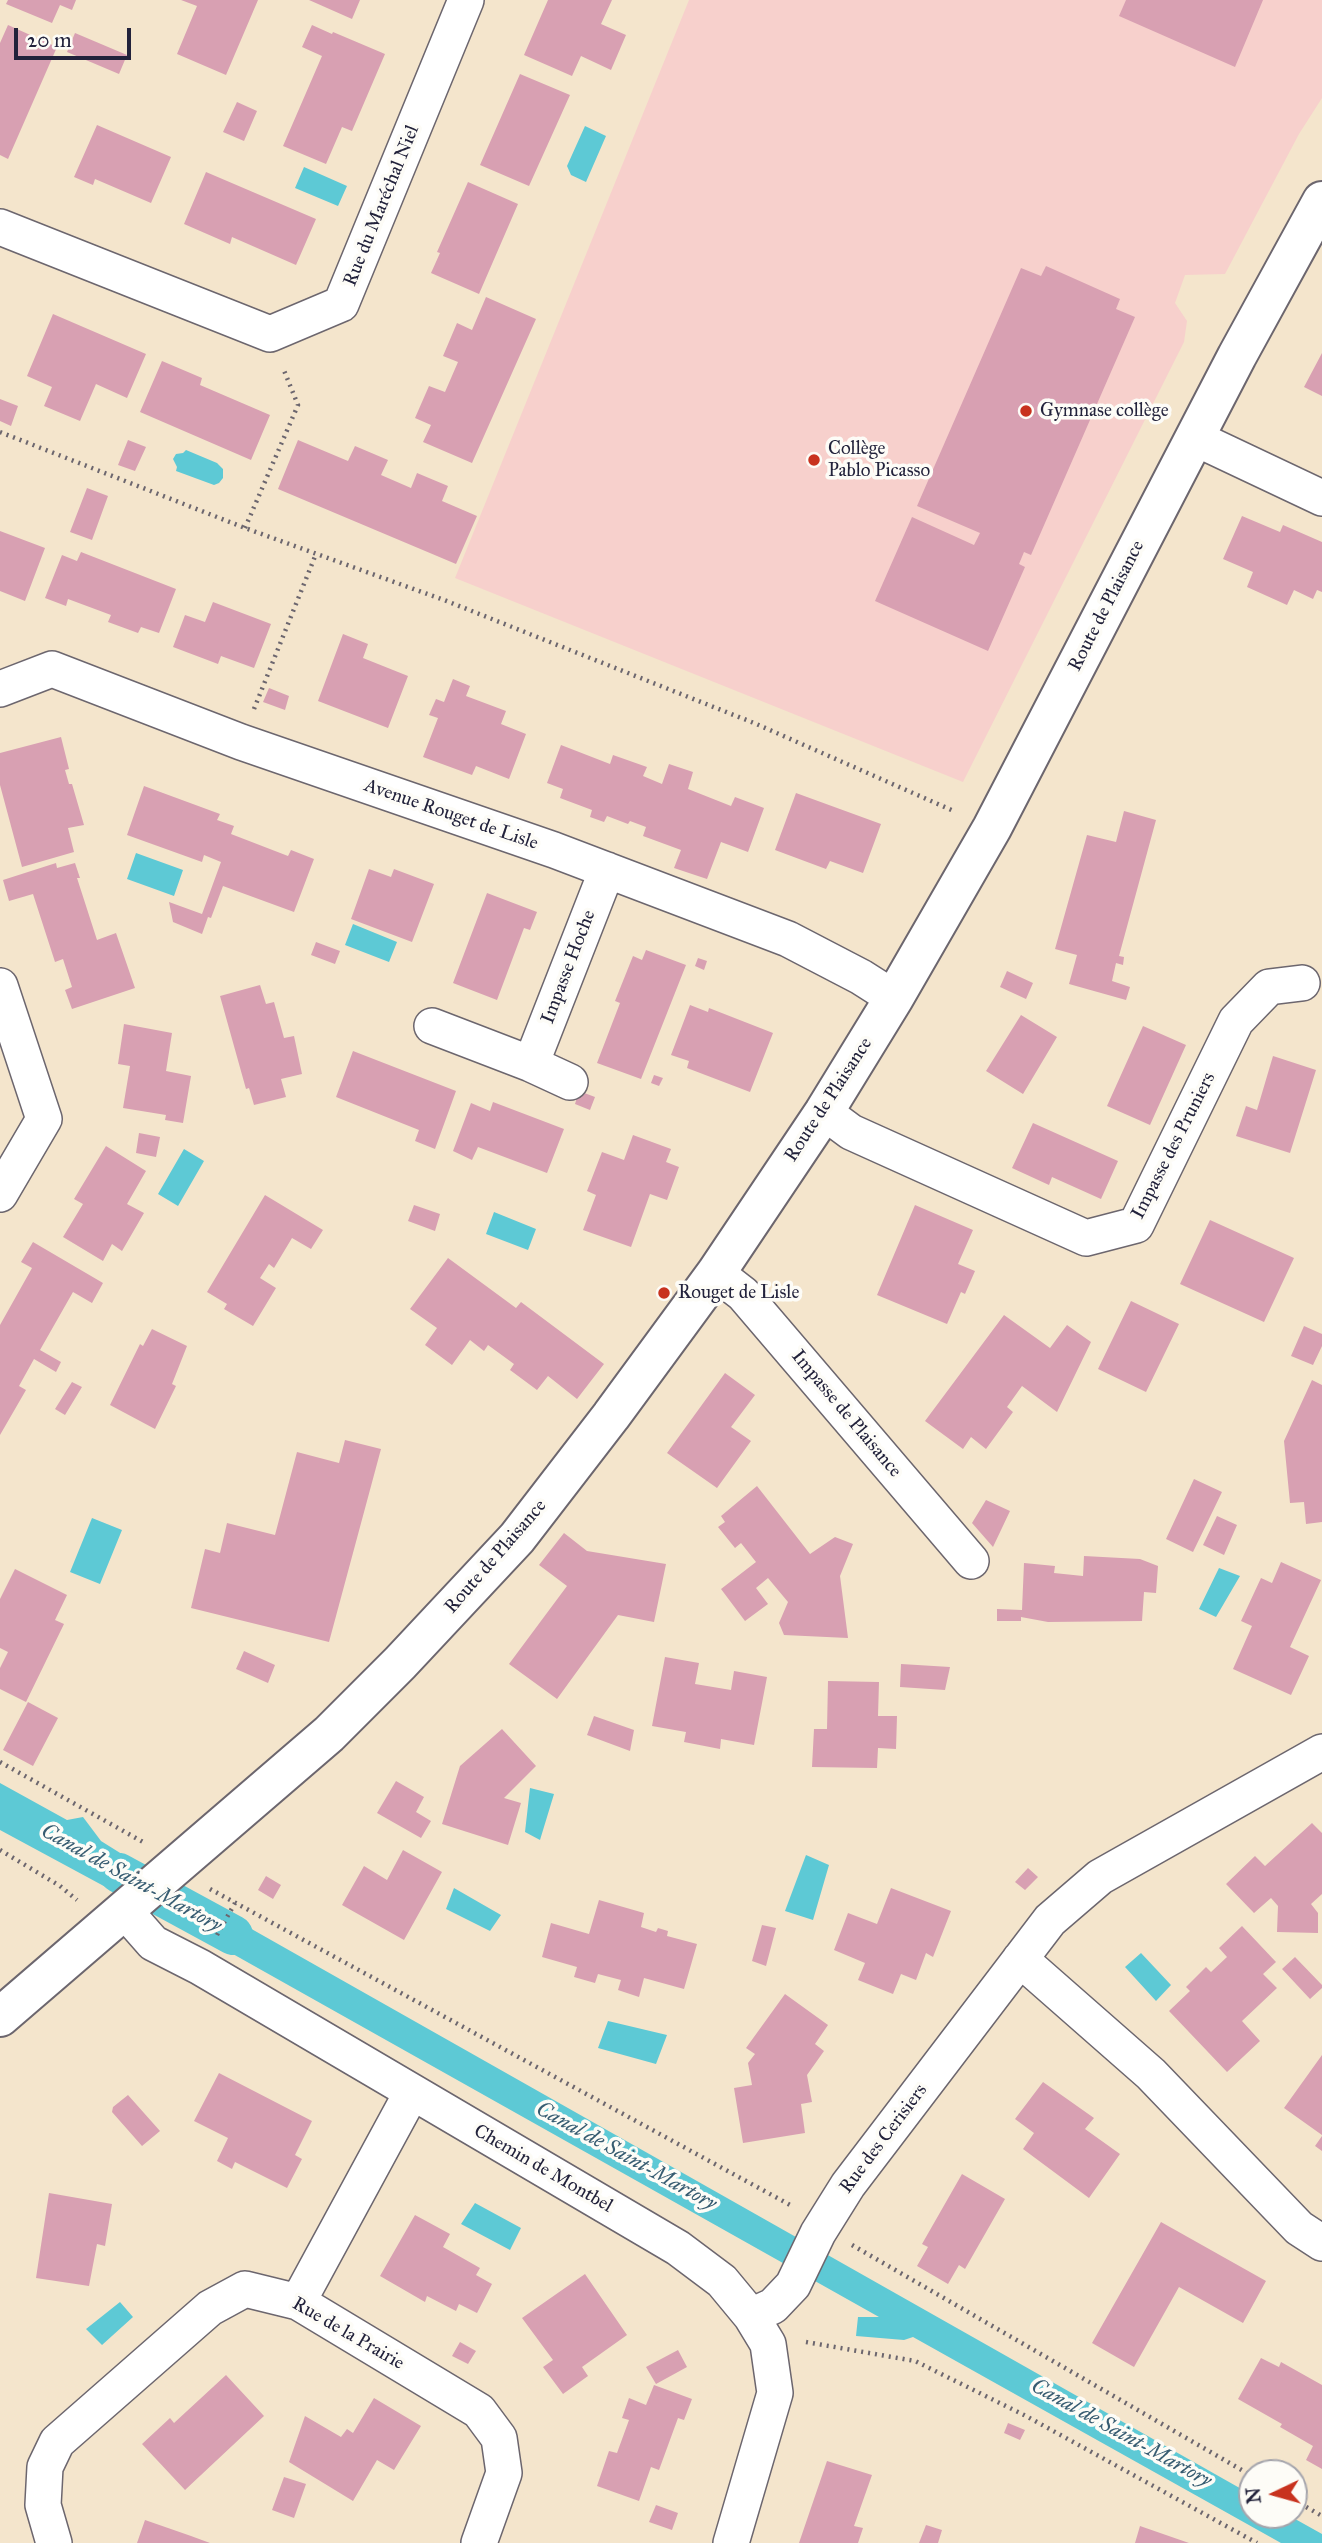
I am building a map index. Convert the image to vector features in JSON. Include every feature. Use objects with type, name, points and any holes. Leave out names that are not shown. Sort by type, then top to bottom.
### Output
[{"type":"main road","name":"Route de Plaisance","points":[[119,1915],[329,1734],[517,1538],[716,1273],[824,1112],[894,998],[992,828],[1322,201]]},
{"type":"main road","points":[[0,2017],[119,1915]]},
{"type":"street","name":"Rue du Maréchal Niel","points":[[270,334],[341,304],[466,0]]},
{"type":"street","points":[[0,227],[270,334]]},
{"type":"street","points":[[1195,438],[1322,498]]},
{"type":"street","name":"Avenue Rouget de Lisle","points":[[0,689],[52,669],[241,742],[607,870],[788,939],[861,976],[894,998]]},
{"type":"street","name":"Impasse Hoche","points":[[531,1064],[607,870]]},
{"type":"street","name":"Impasse des Pruniers","points":[[824,1112],[851,1132],[1086,1238],[1136,1226],[1236,1021],[1269,987],[1301,983]]},
{"type":"street","points":[[0,986],[44,1119],[0,1194]]},
{"type":"street","points":[[432,1026],[570,1082]]},
{"type":"street","name":"Impasse de Plaisance","points":[[716,1273],[743,1294],[971,1561]]},
{"type":"street","name":"Rue des Cerisiers","points":[[751,2316],[773,2306],[793,2285],[820,2230],[848,2185],[1050,1920],[1100,1877],[1322,1752]]},
{"type":"street","name":"Chemin de Montbel","points":[[119,1915],[153,1943],[200,1967],[678,2248],[722,2281],[751,2316],[768,2344],[775,2393],[732,2543]]},
{"type":"street","points":[[1020,1959],[1151,2074],[1299,2228],[1322,2243]]},
{"type":"street","points":[[298,2302],[412,2092]]},
{"type":"street","name":"Rue de la Prairie","points":[[54,2543],[43,2505],[44,2467],[57,2442],[210,2308],[245,2289],[298,2302],[479,2411],[499,2438],[504,2473],[479,2543]]},
{"type":"path","points":[[245,528],[298,405],[270,334]]},
{"type":"path","points":[[0,432],[245,528],[444,600],[741,718],[992,828]]},
{"type":"path","points":[[241,742],[316,554]]},
{"type":"path","points":[[0,1762],[142,1842],[169,1870]]},
{"type":"path","points":[[0,1850],[60,1886],[92,1912],[119,1915]]},
{"type":"path","points":[[216,1937],[235,1903],[799,2210],[820,2230],[1238,2468]]},
{"type":"path","points":[[803,2342],[915,2361],[1026,2416],[1257,2543]]},
{"type":"shaded area","name":"Collège Pablo Picasso","points":[[689,0],[1322,0],[1322,98],[1299,134],[1225,274],[1185,275],[1175,303],[1187,321],[1184,342],[963,782],[455,578]]},
{"type":"water","points":[[585,126],[606,136],[586,182],[571,175],[567,166]]},
{"type":"water","points":[[304,167],[347,186],[338,206],[295,188]]},
{"type":"water","points":[[186,450],[217,463],[223,469],[223,478],[219,483],[214,485],[176,471],[173,459],[176,454]]},
{"type":"water","points":[[136,853],[183,870],[174,896],[127,879]]},
{"type":"water","points":[[353,924],[397,942],[389,962],[345,945]]},
{"type":"water","points":[[184,1149],[204,1161],[178,1206],[158,1194]]},
{"type":"water","points":[[494,1212],[536,1229],[528,1250],[486,1234]]},
{"type":"water","points":[[92,1518],[122,1530],[100,1584],[70,1572]]},
{"type":"water","points":[[1219,1568],[1240,1576],[1216,1617],[1199,1609]]},
{"type":"water","points":[[0,1783],[67,1820],[83,1817],[101,1841],[141,1866],[113,1891],[0,1830]]},
{"type":"water","points":[[530,1788],[554,1794],[540,1840],[525,1832]]},
{"type":"water","points":[[806,1855],[829,1865],[813,1920],[785,1911]]},
{"type":"water","points":[[454,1888],[501,1915],[490,1931],[446,1909]]},
{"type":"water","points":[[190,1902],[200,1908],[210,1907],[248,1927],[1238,2487],[1238,2519],[913,2337],[904,2340],[856,2336],[858,2317],[879,2317],[208,1940],[207,1929],[183,1915]]},
{"type":"water","points":[[1141,1953],[1171,1985],[1156,2001],[1125,1967]]},
{"type":"water","points":[[608,2021],[667,2035],[656,2064],[598,2048]]},
{"type":"water","points":[[475,2203],[521,2228],[510,2250],[461,2224]]},
{"type":"water","points":[[120,2302],[133,2317],[102,2345],[86,2329]]},
{"type":"water","points":[[1308,2526],[1322,2534],[1322,2543],[1281,2543],[1256,2529],[1308,2529]]},
{"type":"building","points":[[8,0],[76,0],[72,10],[60,5],[52,23],[6,4]]},
{"type":"building","points":[[181,0],[258,0],[226,75],[177,54],[197,6]]},
{"type":"building","points":[[309,0],[360,0],[352,19]]},
{"type":"building","points":[[548,0],[612,0],[601,24],[626,35],[611,70],[581,56],[572,76],[524,55]]},
{"type":"building","points":[[1126,0],[1263,0],[1235,67],[1119,16]]},
{"type":"building","points":[[8,25],[57,47],[8,159],[0,155],[0,43]]},
{"type":"building","points":[[312,25],[385,54],[352,131],[342,127],[326,164],[283,146],[322,56],[302,47]]},
{"type":"building","points":[[75,33],[127,55],[119,74],[67,52]]},
{"type":"building","points":[[520,74],[570,95],[529,186],[480,165]]},
{"type":"building","points":[[237,102],[257,111],[244,141],[223,132]]},
{"type":"building","points":[[97,125],[171,157],[151,203],[95,179],[93,185],[74,177]]},
{"type":"building","points":[[206,172],[316,219],[296,265],[232,237],[230,244],[184,224]]},
{"type":"building","points":[[468,182],[518,204],[479,294],[431,273],[440,253],[437,252]]},
{"type":"building","name":"Gymnase collège","points":[[1046,266],[1120,299],[1116,309],[1135,317],[1031,555],[1024,552],[1019,564],[1025,567],[988,651],[875,601],[912,517],[974,545],[980,533],[917,506],[1021,268],[1041,276]]},
{"type":"building","points":[[486,297],[536,319],[472,463],[423,442],[431,425],[415,418],[429,386],[445,392],[458,362],[443,356],[457,323],[472,330]]},
{"type":"building","points":[[53,314],[146,354],[127,398],[96,384],[80,421],[44,406],[52,387],[27,376]]},
{"type":"building","points":[[1322,353],[1322,396],[1304,387]]},
{"type":"building","points":[[162,361],[202,378],[200,385],[270,415],[251,460],[140,412]]},
{"type":"building","points":[[0,399],[18,406],[11,426],[0,421]]},
{"type":"building","points":[[128,440],[146,447],[135,471],[118,465]]},
{"type":"building","points":[[298,440],[348,461],[355,446],[388,460],[381,475],[411,488],[417,473],[448,486],[442,501],[477,516],[456,564],[278,489]]},
{"type":"building","points":[[87,488],[108,496],[92,540],[70,532]]},
{"type":"building","points":[[1242,516],[1280,532],[1283,525],[1322,542],[1322,592],[1317,590],[1313,599],[1294,590],[1287,605],[1247,587],[1253,572],[1223,559]]},
{"type":"building","points":[[0,531],[45,548],[25,601],[0,591]]},
{"type":"building","points":[[81,552],[176,589],[159,633],[141,627],[138,633],[108,622],[111,615],[68,599],[66,606],[45,598],[62,555],[77,561]]},
{"type":"building","points":[[213,602],[271,624],[254,668],[221,656],[218,664],[173,647],[185,615],[205,622]]},
{"type":"building","points":[[343,634],[368,644],[363,658],[408,676],[388,728],[318,701]]},
{"type":"building","points":[[453,679],[470,686],[466,696],[506,711],[501,724],[526,734],[509,779],[476,766],[472,775],[423,757],[438,718],[429,715],[436,699],[444,702]]},
{"type":"building","points":[[269,688],[289,696],[285,710],[263,702]]},
{"type":"building","points":[[61,737],[69,769],[65,770],[84,825],[68,828],[74,852],[22,867],[0,785],[0,753]]},
{"type":"building","points":[[561,745],[610,764],[613,755],[647,767],[643,776],[662,784],[669,764],[693,772],[688,789],[731,806],[735,797],[764,808],[748,852],[721,842],[707,879],[674,868],[681,850],[643,836],[646,827],[607,816],[604,822],[590,817],[592,810],[560,798],[563,789],[547,783]]},
{"type":"building","points":[[144,786],[220,814],[217,820],[234,826],[231,834],[288,856],[291,850],[314,859],[294,912],[223,886],[202,934],[173,922],[169,902],[202,914],[221,862],[204,855],[202,862],[127,835]]},
{"type":"building","points":[[796,793],[881,824],[863,873],[830,861],[826,869],[775,850]]},
{"type":"building","points":[[1124,811],[1156,820],[1119,956],[1124,957],[1123,965],[1116,963],[1112,981],[1130,987],[1126,1000],[1069,984],[1077,955],[1055,949],[1087,835],[1116,842]]},
{"type":"building","points":[[56,863],[57,868],[75,863],[80,878],[77,878],[97,940],[116,933],[135,988],[72,1009],[65,990],[72,987],[63,959],[55,962],[33,894],[9,901],[3,880]]},
{"type":"building","points":[[369,869],[391,877],[394,869],[434,884],[412,942],[351,919]]},
{"type":"building","points":[[487,893],[537,912],[530,930],[524,928],[497,1000],[453,983]]},
{"type":"building","points":[[316,942],[340,951],[335,964],[311,955]]},
{"type":"building","points":[[646,950],[686,965],[641,1079],[597,1063],[620,1003],[615,1001],[633,956],[642,960]]},
{"type":"building","points":[[698,958],[707,961],[704,970],[695,966]]},
{"type":"building","points":[[1007,971],[1033,983],[1026,999],[1000,987]]},
{"type":"building","points":[[260,985],[266,1004],[274,1002],[284,1038],[294,1036],[302,1074],[281,1079],[286,1097],[254,1105],[249,1088],[246,1089],[220,996]]},
{"type":"building","points":[[690,1005],[708,1012],[709,1008],[773,1033],[750,1092],[687,1068],[689,1061],[671,1055]]},
{"type":"building","points":[[1021,1015],[1057,1037],[1023,1094],[986,1071]]},
{"type":"building","points":[[124,1024],[172,1033],[166,1071],[191,1076],[183,1123],[165,1120],[166,1115],[123,1108],[130,1066],[118,1064]]},
{"type":"building","points":[[1143,1026],[1186,1045],[1150,1125],[1107,1106]]},
{"type":"building","points":[[353,1051],[456,1091],[435,1149],[415,1141],[419,1130],[336,1097]]},
{"type":"building","points":[[1273,1056],[1316,1070],[1290,1153],[1236,1136],[1246,1106],[1257,1110]]},
{"type":"building","points":[[654,1075],[663,1078],[659,1086],[651,1083]]},
{"type":"building","points":[[579,1091],[595,1097],[590,1110],[575,1104]]},
{"type":"building","points":[[493,1102],[564,1129],[547,1173],[478,1147],[472,1160],[453,1151],[471,1103],[490,1111]]},
{"type":"building","points":[[1033,1123],[1118,1161],[1101,1199],[1052,1177],[1049,1185],[1012,1168]]},
{"type":"building","points":[[139,1133],[160,1137],[156,1157],[136,1153]]},
{"type":"building","points":[[633,1135],[671,1149],[666,1162],[679,1167],[667,1200],[650,1194],[631,1247],[583,1230],[596,1195],[587,1191],[602,1152],[624,1160]]},
{"type":"building","points":[[106,1146],[146,1171],[127,1204],[144,1213],[122,1251],[112,1244],[103,1261],[63,1237],[83,1204],[74,1199]]},
{"type":"building","points":[[265,1195],[323,1230],[311,1249],[292,1238],[274,1268],[269,1264],[260,1278],[276,1288],[253,1326],[224,1309],[227,1304],[207,1292]]},
{"type":"building","points":[[414,1205],[440,1214],[435,1231],[408,1221]]},
{"type":"building","points":[[915,1205],[973,1230],[958,1264],[975,1271],[965,1294],[961,1292],[947,1324],[877,1295]]},
{"type":"building","points":[[1210,1220],[1294,1258],[1264,1322],[1180,1284]]},
{"type":"building","points":[[33,1242],[103,1283],[92,1303],[73,1292],[40,1350],[61,1362],[56,1372],[34,1359],[19,1386],[26,1390],[0,1435],[0,1325],[32,1268],[21,1262]]},
{"type":"building","points":[[448,1258],[516,1308],[521,1302],[604,1364],[577,1399],[548,1376],[537,1390],[510,1370],[514,1364],[488,1345],[484,1351],[470,1340],[452,1365],[425,1345],[437,1328],[410,1309]]},
{"type":"building","points":[[1131,1301],[1179,1324],[1146,1392],[1098,1369]]},
{"type":"building","points":[[1004,1315],[1050,1348],[1067,1325],[1091,1342],[1057,1412],[1022,1386],[1007,1407],[1013,1412],[986,1449],[971,1437],[963,1449],[925,1421]]},
{"type":"building","points":[[1304,1326],[1322,1334],[1322,1346],[1313,1365],[1291,1356]]},
{"type":"building","points":[[152,1329],[187,1346],[172,1384],[176,1386],[155,1429],[110,1405],[140,1344],[143,1346]]},
{"type":"building","points":[[725,1373],[755,1395],[731,1427],[751,1441],[717,1488],[667,1453]]},
{"type":"building","points":[[1312,1380],[1322,1385],[1322,1522],[1306,1524],[1304,1502],[1290,1503],[1284,1441]]},
{"type":"building","points":[[72,1382],[82,1387],[65,1415],[55,1409]]},
{"type":"building","points":[[345,1440],[381,1449],[329,1642],[191,1608],[205,1549],[220,1553],[227,1523],[275,1535],[297,1452],[339,1463]]},
{"type":"building","points":[[1194,1479],[1222,1492],[1193,1552],[1166,1539]]},
{"type":"building","points":[[757,1486],[810,1554],[835,1537],[853,1544],[840,1576],[848,1638],[784,1635],[779,1623],[788,1602],[768,1578],[756,1588],[768,1604],[745,1621],[721,1589],[756,1562],[741,1543],[735,1548],[718,1527],[725,1522],[721,1516]]},
{"type":"building","points":[[986,1500],[1010,1511],[993,1547],[972,1523]]},
{"type":"building","points":[[1217,1516],[1237,1525],[1224,1555],[1203,1545]]},
{"type":"building","points":[[564,1533],[587,1551],[666,1564],[654,1622],[618,1615],[557,1699],[509,1664],[567,1586],[539,1565]]},
{"type":"building","points":[[1084,1556],[1140,1559],[1158,1566],[1156,1593],[1144,1592],[1142,1621],[1048,1622],[1021,1617],[1021,1621],[997,1621],[997,1609],[1022,1610],[1024,1563],[1055,1566],[1054,1573],[1083,1576]]},
{"type":"building","points":[[1281,1562],[1321,1580],[1290,1647],[1309,1656],[1291,1695],[1233,1669],[1252,1626],[1241,1621],[1261,1578],[1272,1583]]},
{"type":"building","points":[[15,1569],[67,1595],[55,1620],[64,1624],[26,1702],[0,1689],[0,1668],[8,1652],[0,1648],[0,1599]]},
{"type":"building","points":[[244,1651],[275,1665],[268,1683],[236,1669]]},
{"type":"building","points":[[665,1657],[699,1663],[695,1684],[731,1690],[734,1671],[767,1677],[754,1745],[721,1739],[720,1749],[684,1742],[686,1732],[652,1726]]},
{"type":"building","points":[[901,1664],[950,1667],[945,1690],[900,1687]]},
{"type":"building","points":[[828,1681],[879,1682],[878,1716],[897,1716],[896,1749],[878,1748],[877,1768],[812,1767],[814,1729],[827,1729]]},
{"type":"building","points":[[28,1702],[58,1718],[33,1766],[3,1750]]},
{"type":"building","points":[[594,1716],[634,1730],[630,1751],[587,1735]]},
{"type":"building","points":[[502,1729],[536,1766],[504,1798],[521,1803],[508,1845],[442,1824],[460,1766]]},
{"type":"building","points":[[396,1781],[424,1797],[416,1812],[431,1821],[421,1838],[377,1813]]},
{"type":"building","points":[[1312,1823],[1322,1833],[1322,1894],[1311,1904],[1318,1913],[1318,1933],[1277,1932],[1278,1906],[1271,1898],[1254,1913],[1226,1884],[1255,1856],[1265,1866]]},
{"type":"building","points":[[403,1850],[442,1872],[404,1940],[342,1905],[364,1866],[387,1880]]},
{"type":"building","points":[[1028,1868],[1038,1877],[1025,1890],[1015,1882]]},
{"type":"building","points":[[266,1876],[281,1885],[273,1899],[258,1890]]},
{"type":"building","points":[[891,1888],[951,1911],[933,1957],[926,1953],[916,1980],[901,1974],[893,1994],[858,1980],[865,1963],[834,1950],[848,1913],[877,1924]]},
{"type":"building","points":[[599,1900],[644,1913],[641,1927],[656,1932],[658,1928],[668,1931],[667,1936],[697,1944],[684,1989],[644,1978],[639,1997],[618,1990],[621,1980],[598,1974],[595,1983],[574,1977],[577,1967],[542,1957],[551,1923],[589,1934]]},
{"type":"building","points":[[762,1925],[776,1928],[766,1966],[752,1961]]},
{"type":"building","points":[[1242,1926],[1276,1962],[1263,1974],[1277,1988],[1242,2021],[1260,2041],[1227,2072],[1169,2011],[1190,1991],[1186,1987],[1206,1967],[1211,1972],[1227,1957],[1219,1948]]},
{"type":"building","points":[[1295,1957],[1322,1985],[1310,1999],[1282,1969]]},
{"type":"building","points":[[785,1994],[828,2025],[815,2044],[824,2051],[807,2075],[812,2102],[801,2104],[805,2133],[743,2143],[734,2088],[752,2085],[748,2063],[755,2054],[746,2048]]},
{"type":"building","points":[[1322,2055],[1322,2135],[1284,2108]]},
{"type":"building","points":[[219,2073],[312,2121],[295,2155],[302,2159],[287,2188],[235,2162],[232,2169],[217,2161],[228,2138],[194,2121]]},
{"type":"building","points":[[1043,2082],[1094,2118],[1085,2129],[1120,2154],[1089,2198],[1023,2149],[1034,2133],[1015,2119]]},
{"type":"building","points":[[128,2095],[160,2131],[142,2146],[112,2112],[113,2107]]},
{"type":"building","points":[[1322,2136],[1322,2151],[1315,2146]]},
{"type":"building","points":[[962,2174],[1005,2199],[965,2269],[959,2265],[948,2284],[917,2266],[928,2247],[922,2244]]},
{"type":"building","points":[[49,2193],[112,2204],[105,2246],[97,2244],[89,2286],[36,2278]]},
{"type":"building","points":[[415,2215],[450,2234],[443,2247],[480,2268],[476,2275],[492,2284],[477,2313],[459,2304],[456,2311],[427,2296],[425,2302],[380,2276]]},
{"type":"building","points":[[1161,2222],[1266,2281],[1243,2323],[1179,2287],[1134,2367],[1092,2343]]},
{"type":"building","points":[[585,2274],[627,2335],[582,2367],[588,2376],[563,2394],[543,2367],[553,2360],[522,2318]]},
{"type":"building","points":[[460,2342],[476,2351],[468,2364],[452,2356]]},
{"type":"building","points":[[678,2350],[687,2367],[656,2384],[646,2367]]},
{"type":"building","points":[[1261,2358],[1279,2367],[1281,2362],[1322,2385],[1322,2469],[1306,2459],[1313,2446],[1280,2427],[1282,2424],[1238,2399]]},
{"type":"building","points":[[226,2375],[264,2416],[185,2490],[142,2444],[170,2418],[174,2423]]},
{"type":"building","points":[[654,2385],[692,2399],[684,2420],[678,2418],[659,2470],[651,2467],[639,2501],[597,2486],[609,2451],[617,2453],[629,2420],[622,2418],[629,2398],[646,2405]]},
{"type":"building","points":[[374,2398],[421,2426],[394,2470],[377,2460],[353,2501],[289,2462],[305,2416],[341,2437],[347,2429],[353,2433]]},
{"type":"building","points":[[1008,2423],[1025,2430],[1020,2440],[1004,2433]]},
{"type":"building","points":[[827,2461],[872,2475],[854,2526],[863,2528],[858,2543],[799,2543]]},
{"type":"building","points":[[284,2477],[306,2484],[294,2518],[272,2510]]},
{"type":"building","points":[[656,2505],[678,2513],[672,2530],[649,2522]]},
{"type":"building","points":[[145,2520],[191,2536],[210,2543],[137,2543]]},
{"type":"building","points":[[926,2525],[942,2530],[938,2543],[919,2543]]},
{"type":"building","points":[[1140,2526],[1189,2543],[1135,2543]]},
{"type":"waterway","name":"Canal de Saint-Martory","points":[[119,1873],[233,1935]]},
{"type":"place","name":"Gymnase collège","points":[[1026,411]]},
{"type":"place","name":"Collège Pablo Picasso","points":[[814,460]]},
{"type":"place","name":"Rouget de Lisle","points":[[664,1293]]}]
